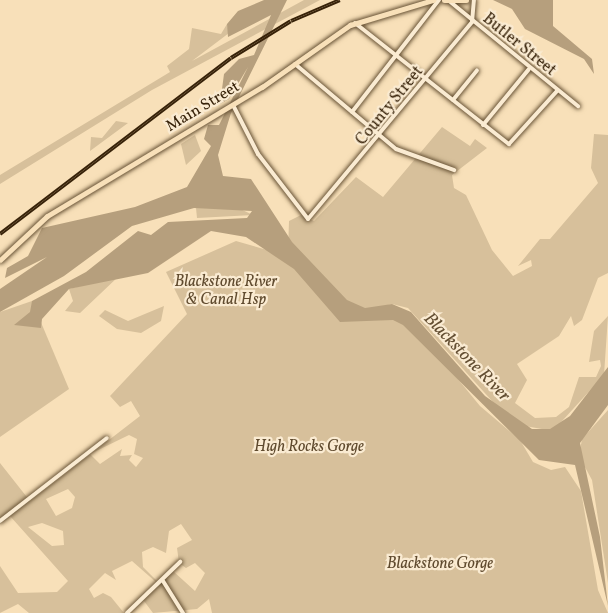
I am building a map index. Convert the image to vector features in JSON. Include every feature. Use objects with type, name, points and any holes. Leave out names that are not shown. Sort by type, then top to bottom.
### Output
[{"type":"main road","name":"Main Street","points":[[0,260],[47,216],[235,105],[355,23],[433,0]]},
{"type":"main road","points":[[446,0],[466,0]]},
{"type":"street","points":[[352,112],[398,56],[439,0]]},
{"type":"street","name":"Butler Street","points":[[446,0],[471,23],[578,106]]},
{"type":"street","points":[[471,23],[474,0]]},
{"type":"street","points":[[355,23],[509,144],[557,91]]},
{"type":"street","name":"County Street","points":[[235,105],[258,154],[308,219],[380,136],[471,23]]},
{"type":"street","points":[[295,64],[380,136],[407,155],[454,170]]},
{"type":"street","points":[[483,125],[529,69]]},
{"type":"street","points":[[453,100],[477,70]]},
{"type":"street","points":[[0,521],[107,438]]},
{"type":"street","points":[[127,613],[180,562]]},
{"type":"street","points":[[162,580],[183,613]]},
{"type":"green space","points":[[304,0],[320,0],[152,90],[0,184],[0,175],[170,72],[167,66],[189,49],[192,28],[221,34],[227,24],[229,33],[192,61]]},
{"type":"green space","points":[[116,121],[128,123],[90,151],[91,137],[102,138]]},
{"type":"green space","points":[[442,127],[470,146],[475,139],[487,148],[452,175],[454,188],[466,195],[492,250],[513,276],[532,266],[531,260],[518,266],[540,239],[550,239],[598,183],[591,168],[594,134],[608,135],[608,273],[598,278],[582,320],[574,326],[571,316],[559,336],[517,364],[527,380],[515,403],[535,418],[556,417],[569,407],[579,377],[596,377],[601,366],[600,360],[589,362],[594,331],[608,316],[604,375],[553,431],[525,426],[502,412],[408,308],[392,304],[360,312],[288,252],[289,221],[301,215],[314,221],[356,177],[383,197]]},
{"type":"green space","points":[[195,135],[201,151],[186,165],[181,144]]},
{"type":"green space","points":[[236,207],[253,215],[197,218],[196,208]]},
{"type":"green space","points":[[236,241],[288,256],[371,319],[406,316],[480,406],[520,440],[533,462],[551,470],[565,467],[581,491],[598,590],[608,613],[212,613],[209,599],[197,609],[153,613],[141,597],[157,583],[132,561],[112,571],[116,580],[105,573],[89,589],[94,598],[103,593],[111,597],[124,613],[29,613],[18,604],[0,613],[0,566],[18,593],[57,592],[68,581],[10,516],[0,524],[0,463],[30,501],[90,454],[100,464],[122,449],[120,456],[132,455],[129,460],[136,467],[143,458],[134,454],[137,439],[129,435],[92,453],[140,416],[131,401],[120,407],[110,396],[187,314],[166,272]],"holes":[[[68,489],[75,497],[72,508],[56,516],[46,499]],[[42,523],[63,531],[64,545],[52,546],[28,527]],[[181,524],[192,540],[177,548],[179,563],[186,568],[195,563],[205,573],[195,591],[173,571],[159,583],[143,567],[142,552],[153,547],[166,553],[169,531]]]},
{"type":"green space","points":[[119,276],[80,313],[65,311],[73,301],[69,289]]},
{"type":"green space","points":[[32,301],[69,389],[0,437],[0,312]]},
{"type":"green space","points":[[164,306],[161,321],[141,333],[117,329],[99,316],[105,310],[128,321]]},
{"type":"green space","points":[[608,410],[608,583],[592,480],[579,456],[582,439]]},
{"type":"shaded area","points":[[264,0],[287,0],[231,113],[218,155],[223,176],[251,179],[292,242],[347,300],[365,308],[392,304],[411,312],[485,396],[532,429],[550,429],[570,416],[608,367],[608,405],[580,443],[600,537],[608,606],[575,465],[539,460],[403,325],[393,320],[340,322],[294,269],[246,237],[211,231],[148,273],[69,289],[42,319],[41,328],[14,325],[30,312],[32,301],[86,272],[138,231],[151,235],[168,222],[247,218],[252,211],[194,208],[132,226],[64,276],[0,312],[0,289],[47,257],[5,278],[7,268],[28,256],[42,228],[135,207],[187,187],[211,146],[204,139],[208,125],[219,125],[248,67],[229,99],[220,104],[224,74],[239,59],[254,55],[271,15],[228,37],[227,24],[238,11]]},
{"type":"shaded area","points":[[493,0],[553,0],[553,26],[592,59],[594,74],[584,59],[525,29],[512,9]]},
{"type":"railway","points":[[0,234],[231,58],[291,21],[340,0]]},
{"type":"park label","name":"Blackstone River & Canal Hsp","points":[[226,291]]},
{"type":"park label","name":"High Rocks Gorge","points":[[309,447]]},
{"type":"park label","name":"Blackstone Gorge","points":[[440,564]]},
{"type":"water label","name":"Blackstone River","points":[[466,358]]}]
